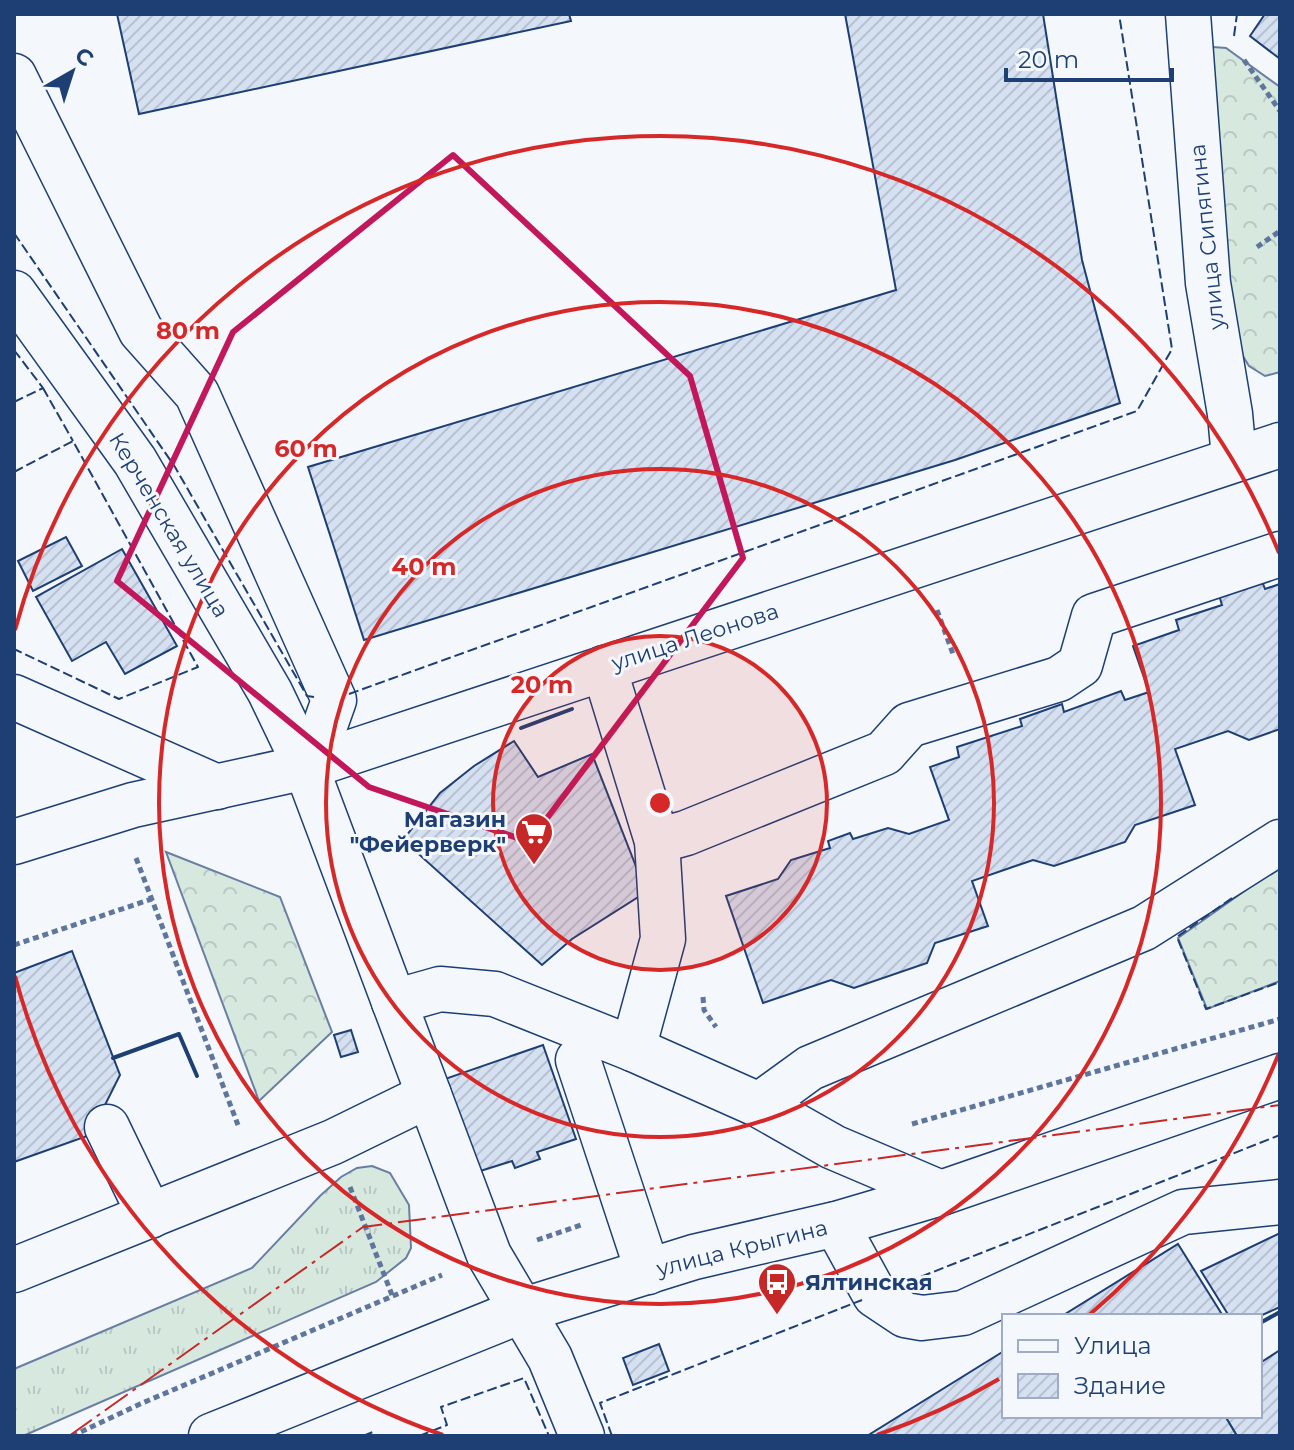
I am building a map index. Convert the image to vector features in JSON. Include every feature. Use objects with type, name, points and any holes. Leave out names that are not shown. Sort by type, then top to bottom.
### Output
[{"type":"street","name":"улица Сипягина","points":[[1188,14],[1208,283],[1230,414],[1234,458]]},
{"type":"street","points":[[14,76],[141,331],[197,394],[334,700],[306,767]]},
{"type":"street","name":"Керченская улица","points":[[14,293],[135,461],[270,692],[306,767],[489,1255],[550,1358],[582,1436]]},
{"type":"street","name":"улица Леонова","points":[[14,842],[133,805],[306,767],[1280,445]]},
{"type":"street","points":[[657,841],[686,833],[884,753],[909,725],[1059,679],[1080,665],[1094,616],[1280,554]]},
{"type":"street","points":[[604,668],[657,841],[663,939],[633,1049]]},
{"type":"street","points":[[14,697],[217,787]]},
{"type":"street","points":[[759,1105],[810,1068],[1144,928],[1280,842]]},
{"type":"street","points":[[394,1002],[440,989],[495,994],[633,1049],[759,1105],[833,1147],[941,1193]]},
{"type":"street","points":[[578,1060],[648,1272]]},
{"type":"street","name":"улица Крыгина","points":[[211,1436],[521,1311],[694,1257],[836,1224],[941,1193],[1280,1076]]},
{"type":"street","points":[[14,1270],[333,1142],[429,1095]]},
{"type":"street","points":[[107,1127],[150,1216]]},
{"type":"street","points":[[836,1224],[875,1295],[905,1315],[922,1318],[963,1313],[1183,1212],[1280,1202]]},
{"type":"path","points":[[936,609],[953,654]]},
{"type":"path","points":[[131,844],[240,1131]]},
{"type":"path","points":[[14,945],[152,899]]},
{"type":"path","points":[[702,996],[711,1024],[720,1031]]},
{"type":"path","points":[[907,1126],[1280,1019]]},
{"type":"path","points":[[333,1142],[392,1295]]},
{"type":"path","points":[[72,1436],[489,1255],[628,1210]]},
{"type":"highlighted area","points":[[453,155],[690,376],[743,558],[529,842],[369,787],[117,581],[233,332]]},
{"type":"green space","points":[[1213,47],[1226,48],[1280,87],[1280,372],[1265,376],[1249,366],[1238,348],[1223,268],[1203,51]]},
{"type":"green space","points":[[166,852],[280,897],[332,1032],[259,1101]]},
{"type":"green space","points":[[1280,866],[1280,981],[1207,1009],[1178,938]]},
{"type":"green space","points":[[372,1166],[390,1173],[409,1205],[411,1248],[406,1258],[376,1282],[23,1436],[14,1436],[14,1369],[252,1268],[341,1177],[357,1168]]},
{"type":"building","points":[[117,14],[569,14],[571,21],[139,114]]},
{"type":"building","points":[[845,14],[1043,14],[1082,260],[1120,403],[955,460],[364,640],[308,467],[896,290]]},
{"type":"building","points":[[1265,14],[1280,14],[1280,59],[1250,36]]},
{"type":"building","points":[[66,537],[82,566],[33,591],[18,561]]},
{"type":"building","points":[[122,549],[177,646],[125,674],[106,642],[72,661],[36,597]]},
{"type":"building","points":[[1262,581],[1265,589],[1280,584],[1280,729],[1249,740],[1228,731],[1175,749],[1195,805],[1135,825],[1125,842],[1054,866],[1033,860],[972,881],[988,926],[935,943],[927,963],[854,988],[831,980],[763,1003],[726,896],[778,879],[791,860],[830,848],[828,841],[850,833],[853,839],[888,828],[909,834],[949,820],[930,767],[959,757],[957,747],[1022,726],[1020,719],[1062,704],[1064,712],[1121,691],[1125,700],[1149,692],[1133,646],[1179,630],[1176,620],[1222,605],[1219,595]]},
{"type":"building","name":"Магазин \"Фейерверк\"","points":[[514,741],[538,777],[592,754],[646,892],[572,939],[542,965],[403,840],[440,793],[474,766]]},
{"type":"building","points":[[72,951],[120,1075],[90,1135],[14,1162],[14,973]]},
{"type":"building","points":[[351,1030],[358,1052],[341,1057],[334,1035]]},
{"type":"building","points":[[543,1045],[576,1139],[537,1152],[540,1159],[515,1168],[512,1161],[474,1173],[442,1080]]},
{"type":"building","points":[[1280,1233],[1280,1307],[1262,1315],[1228,1314],[1201,1271]]},
{"type":"building","points":[[1178,1244],[1222,1314],[1065,1314]]},
{"type":"building","points":[[659,1344],[669,1371],[633,1385],[623,1358]]},
{"type":"building","points":[[1280,1350],[1280,1436],[1237,1436],[1226,1418],[1262,1418],[1262,1362]]},
{"type":"building","points":[[1002,1352],[1002,1418],[1226,1418],[1237,1436],[867,1436]]},
{"type":"fence","points":[[349,694],[1137,411],[1172,349],[1119,14]]},
{"type":"fence","points":[[1234,36],[1237,14]]},
{"type":"fence","points":[[14,233],[175,467],[307,696],[314,697]]},
{"type":"fence","points":[[14,350],[43,388],[14,402]]},
{"type":"fence","points":[[43,388],[73,441]]},
{"type":"fence","points":[[14,472],[73,441],[198,667],[119,699],[14,649]]},
{"type":"fence","points":[[1232,898],[1177,937],[1206,1009],[1280,982]]},
{"type":"fence","points":[[895,1287],[1280,1135]]},
{"type":"fence","points":[[612,1436],[600,1403],[862,1300]]},
{"type":"fence","points":[[419,1436],[447,1425],[441,1407],[524,1378],[549,1436]]},
{"type":"fence","points":[[363,1436],[373,1432],[375,1436]]},
{"type":"wall","points":[[521,728],[572,709]]},
{"type":"wall","points":[[113,1058],[179,1034],[197,1076]]},
{"type":"wall","points":[[1262,1322],[1280,1312]]},
{"type":"power","points":[[69,1436],[363,1227],[1280,1105]]},
{"type":"place","name":"Магазин \"Фейерверк\"","points":[[534,866]]},
{"type":"place","name":"Ялтинская","points":[[777,1316]]}]
